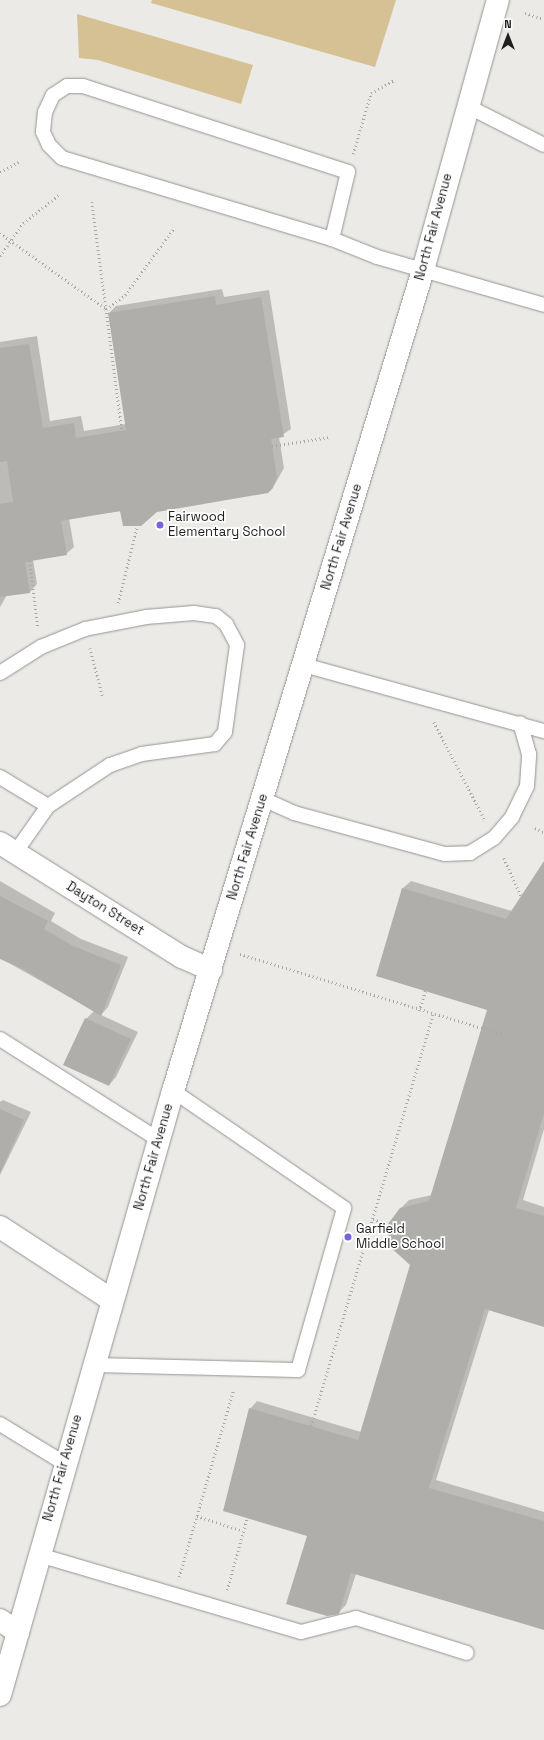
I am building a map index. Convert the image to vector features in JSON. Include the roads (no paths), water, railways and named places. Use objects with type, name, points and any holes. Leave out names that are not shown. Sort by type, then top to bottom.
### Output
[{"type":"street","name":"North Fair Avenue","points":[[0,1695],[64,1464],[173,1091],[304,665],[423,270],[467,106],[498,0]]},
{"type":"street","name":"Dayton Street","points":[[8,848],[182,957],[211,970]]},
{"type":"street","points":[[0,1227],[112,1300]]},
{"type":"street","points":[[0,1620],[18,1632]]},
{"type":"lane","points":[[332,239],[348,172],[83,86],[67,86],[53,95],[45,112],[43,132],[48,145],[62,158],[332,239],[423,270],[544,305]]},
{"type":"lane","points":[[467,106],[544,145]]},
{"type":"lane","points":[[0,673],[41,647],[85,629],[146,617],[194,613],[216,616],[226,624],[237,645],[225,732],[215,744],[142,754],[110,765],[48,806],[8,848]]},
{"type":"lane","points":[[304,665],[520,723],[544,731]]},
{"type":"lane","points":[[263,799],[294,813],[445,854],[470,853],[494,838],[512,817],[527,786],[529,754],[520,723]]},
{"type":"lane","points":[[0,777],[48,806]]},
{"type":"lane","points":[[0,1039],[159,1140]]},
{"type":"lane","points":[[93,1365],[298,1370],[344,1208],[173,1091]]},
{"type":"lane","points":[[0,1424],[64,1464]]},
{"type":"lane","points":[[39,1555],[301,1632],[356,1618],[467,1653]]},
{"type":"place","name":"Fairwood Elementary School","points":[[160,525]]},
{"type":"place","name":"Garfield Middle School","points":[[348,1237]]}]
